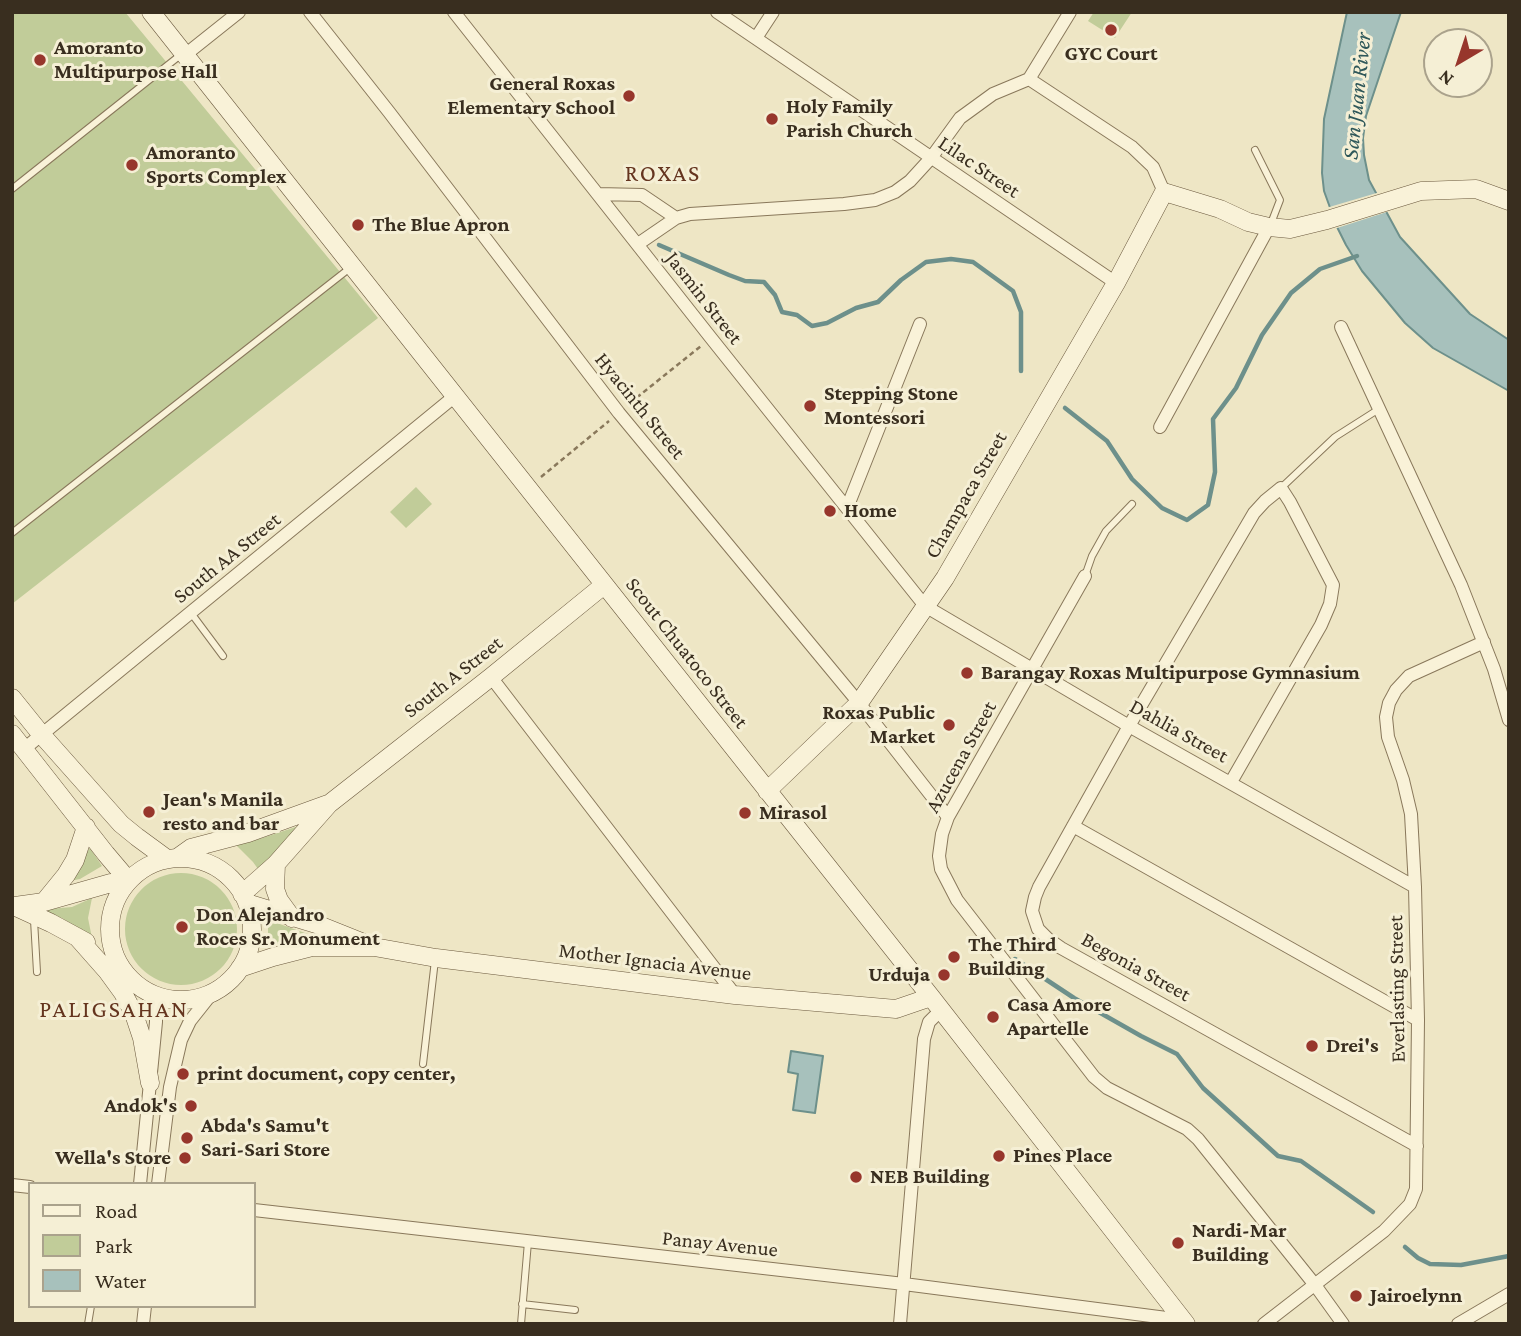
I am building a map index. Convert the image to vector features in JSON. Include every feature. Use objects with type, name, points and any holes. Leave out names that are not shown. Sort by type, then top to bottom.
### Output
[{"type":"street","name":"Scout Chuatoco Street","points":[[151,12],[936,1004],[1184,1322]]},
{"type":"street","points":[[184,54],[239,12]]},
{"type":"street","name":"Hyacinth Street","points":[[310,12],[619,413],[859,703],[948,817]]},
{"type":"street","name":"Jasmin Street","points":[[454,12],[925,606]]},
{"type":"street","name":"Lilac Street","points":[[718,12],[1115,283]]},
{"type":"street","points":[[756,38],[773,12]]},
{"type":"street","points":[[638,244],[676,218],[690,214],[844,204],[875,200],[895,192],[910,181],[931,158],[960,118],[993,94],[1029,79],[1070,12]]},
{"type":"street","points":[[1029,79],[1132,147],[1153,167],[1164,192],[1220,209],[1248,222],[1290,229],[1421,191],[1476,189],[1509,201]]},
{"type":"street","name":"Champaca Street","points":[[767,791],[859,703],[945,578],[1115,283],[1164,192]]},
{"type":"street","points":[[598,194],[642,195],[676,218]]},
{"type":"street","points":[[1160,427],[1269,227]]},
{"type":"street","points":[[847,508],[920,324]]},
{"type":"street","points":[[1340,327],[1461,585],[1494,668],[1509,720]]},
{"type":"street","name":"South AA Street","points":[[18,741],[41,734],[455,396]]},
{"type":"street","points":[[1231,782],[1321,625],[1330,604],[1333,585],[1281,488]]},
{"type":"street","name":"Begonia Street","points":[[1281,488],[1254,513],[1073,826],[1035,897],[1032,911],[1038,929],[1061,948],[1418,1146]]},
{"type":"street","name":"Azucena Street","points":[[1085,576],[948,817],[939,856],[941,869],[957,900],[1094,1077],[1107,1088],[1187,1129],[1198,1139],[1343,1324]]},
{"type":"street","name":"South A Street","points":[[245,898],[329,804],[604,584]]},
{"type":"street","name":"Dahlia Street","points":[[925,606],[1129,726],[1415,887]]},
{"type":"street","name":"Everlasting Street","points":[[1264,1324],[1384,1231],[1410,1204],[1416,1189],[1418,1020],[1411,814],[1403,779],[1388,737],[1386,717],[1388,702],[1409,676],[1484,642]]},
{"type":"street","points":[[491,677],[736,995]]},
{"type":"street","points":[[12,698],[121,824],[172,858]]},
{"type":"street","points":[[18,741],[126,882]]},
{"type":"street","name":"South A Street","points":[[172,858],[191,848],[247,833],[329,804]]},
{"type":"street","points":[[1073,826],[1418,1020]]},
{"type":"street","points":[[39,908],[75,860],[86,827]]},
{"type":"street","points":[[172,858],[200,860],[228,876],[245,898],[251,916],[250,944],[240,968],[214,992],[182,1000],[149,992],[132,980],[119,963],[111,944],[110,923],[114,902],[126,882],[148,865],[172,858]]},
{"type":"street","points":[[275,864],[275,889],[279,900],[292,918]]},
{"type":"street","points":[[13,906],[39,908],[111,883],[126,882]]},
{"type":"street","name":"Mother Ignacia Avenue","points":[[245,898],[374,947]]},
{"type":"street","points":[[39,908],[77,937],[119,963]]},
{"type":"street","points":[[77,937],[107,971],[134,1014],[142,1038],[150,1083]]},
{"type":"street","name":"Mother Ignacia Avenue","points":[[240,968],[312,947],[374,947],[436,958],[736,995],[896,1009],[936,1004]]},
{"type":"street","points":[[140,1182],[156,1013],[149,992]]},
{"type":"street","points":[[158,1182],[170,1087],[181,1040],[190,1021],[214,992]]},
{"type":"street","points":[[900,1324],[924,1039],[936,1004]]},
{"type":"street","name":"Panay Avenue","points":[[256,1210],[904,1284],[1184,1322]]},
{"type":"street","points":[[1458,1324],[1509,1294]]},
{"type":"lane","points":[[12,189],[184,54]]},
{"type":"lane","points":[[1255,150],[1280,200],[1269,227]]},
{"type":"lane","points":[[12,533],[352,267]]},
{"type":"lane","points":[[1281,488],[1335,437],[1378,409]]},
{"type":"lane","points":[[1085,576],[1092,556],[1106,531],[1132,504]]},
{"type":"lane","points":[[190,612],[223,656]]},
{"type":"lane","points":[[37,972],[39,908]]},
{"type":"lane","points":[[423,1064],[436,958]]},
{"type":"lane","points":[[520,1324],[528,1242]]},
{"type":"lane","points":[[522,1304],[575,1310]]},
{"type":"path","points":[[629,404],[699,348]]},
{"type":"path","points":[[541,477],[607,422]]},
{"type":"green space","name":"Amoranto Sports Complex","points":[[12,12],[125,12],[378,318],[12,604]]},
{"type":"green space","name":"GYC Court","points":[[1094,12],[1132,12],[1115,38],[1088,21]]},
{"type":"green space","points":[[416,487],[432,504],[406,528],[390,512]]},
{"type":"green space","points":[[311,822],[258,869],[236,845],[259,839]]},
{"type":"green space","points":[[90,848],[102,866],[80,879],[64,882]]},
{"type":"green space","points":[[181,873],[202,877],[220,890],[233,908],[237,929],[233,950],[220,968],[202,981],[181,985],[160,981],[142,968],[129,950],[125,929],[129,908],[142,890],[160,877]]},
{"type":"green space","points":[[92,898],[88,918],[92,938],[62,918],[37,910],[72,907]]},
{"type":"green space","points":[[268,919],[277,923],[319,938],[265,947]]},
{"type":"water","name":"San Juan River","points":[[1347,12],[1401,12],[1366,116],[1363,138],[1369,180],[1400,237],[1470,314],[1509,340],[1509,391],[1433,348],[1405,323],[1362,271],[1337,227],[1324,191],[1324,119]]},
{"type":"water","points":[[791,1051],[823,1056],[815,1113],[793,1110],[798,1074],[788,1072]]},
{"type":"pier","points":[[1380,192],[1390,211],[1334,229],[1326,208]]},
{"type":"waterway","points":[[659,245],[745,281],[764,282],[775,295],[782,312],[797,315],[812,326],[827,323],[856,308],[878,302],[901,280],[926,262],[951,259],[973,262],[1013,291],[1021,312],[1021,371]]},
{"type":"waterway","points":[[1065,408],[1107,441],[1132,479],[1162,508],[1187,520],[1208,505],[1215,472],[1213,419],[1236,388],[1262,335],[1291,293],[1320,269],[1357,256]]},
{"type":"waterway","points":[[1015,959],[1074,998],[1177,1054],[1203,1088],[1278,1156],[1301,1161],[1373,1212]]},
{"type":"waterway","points":[[1405,1247],[1430,1264],[1461,1265],[1509,1256]]},
{"type":"place","name":"GYC Court","points":[[1111,30]]},
{"type":"place","name":"Amoranto Multipurpose Hall","points":[[40,60]]},
{"type":"place","name":"General Roxas Elementary School","points":[[629,96]]},
{"type":"place","name":"Holy Family Parish Church","points":[[772,119]]},
{"type":"place","name":"Amoranto Sports Complex","points":[[132,165]]},
{"type":"place","name":"The Blue Apron","points":[[358,225]]},
{"type":"place","name":"Stepping Stone Montessori","points":[[810,406]]},
{"type":"place","name":"Home","points":[[830,511]]},
{"type":"place","name":"Barangay Roxas Multipurpose Gymnasium","points":[[967,673]]},
{"type":"place","name":"Roxas Public Market","points":[[949,725]]},
{"type":"place","name":"Jean's Manila resto and bar","points":[[149,812]]},
{"type":"place","name":"Mirasol","points":[[745,813]]},
{"type":"place","name":"Don Alejandro Roces Sr. Monument","points":[[182,927]]},
{"type":"place","name":"The Third Building","points":[[954,957]]},
{"type":"place","name":"Urduja","points":[[944,975]]},
{"type":"place","name":"Casa Amore Apartelle","points":[[993,1017]]},
{"type":"place","name":"Drei's","points":[[1312,1046]]},
{"type":"place","name":"print document, copy center,","points":[[183,1074]]},
{"type":"place","name":"Andok's","points":[[191,1106]]},
{"type":"place","name":"Abda's Samu't Sari-Sari Store","points":[[187,1138]]},
{"type":"place","name":"Pines Place","points":[[999,1156]]},
{"type":"place","name":"Wella's Store","points":[[185,1158]]},
{"type":"place","name":"NEB Building","points":[[856,1177]]},
{"type":"place","name":"Nardi-Mar Building","points":[[1178,1243]]},
{"type":"place","name":"Jairoelynn","points":[[1356,1296]]},
{"type":"district","name":"ROXAS","points":[[663,174]]},
{"type":"district","name":"PALIGSAHAN","points":[[114,1010]]}]
